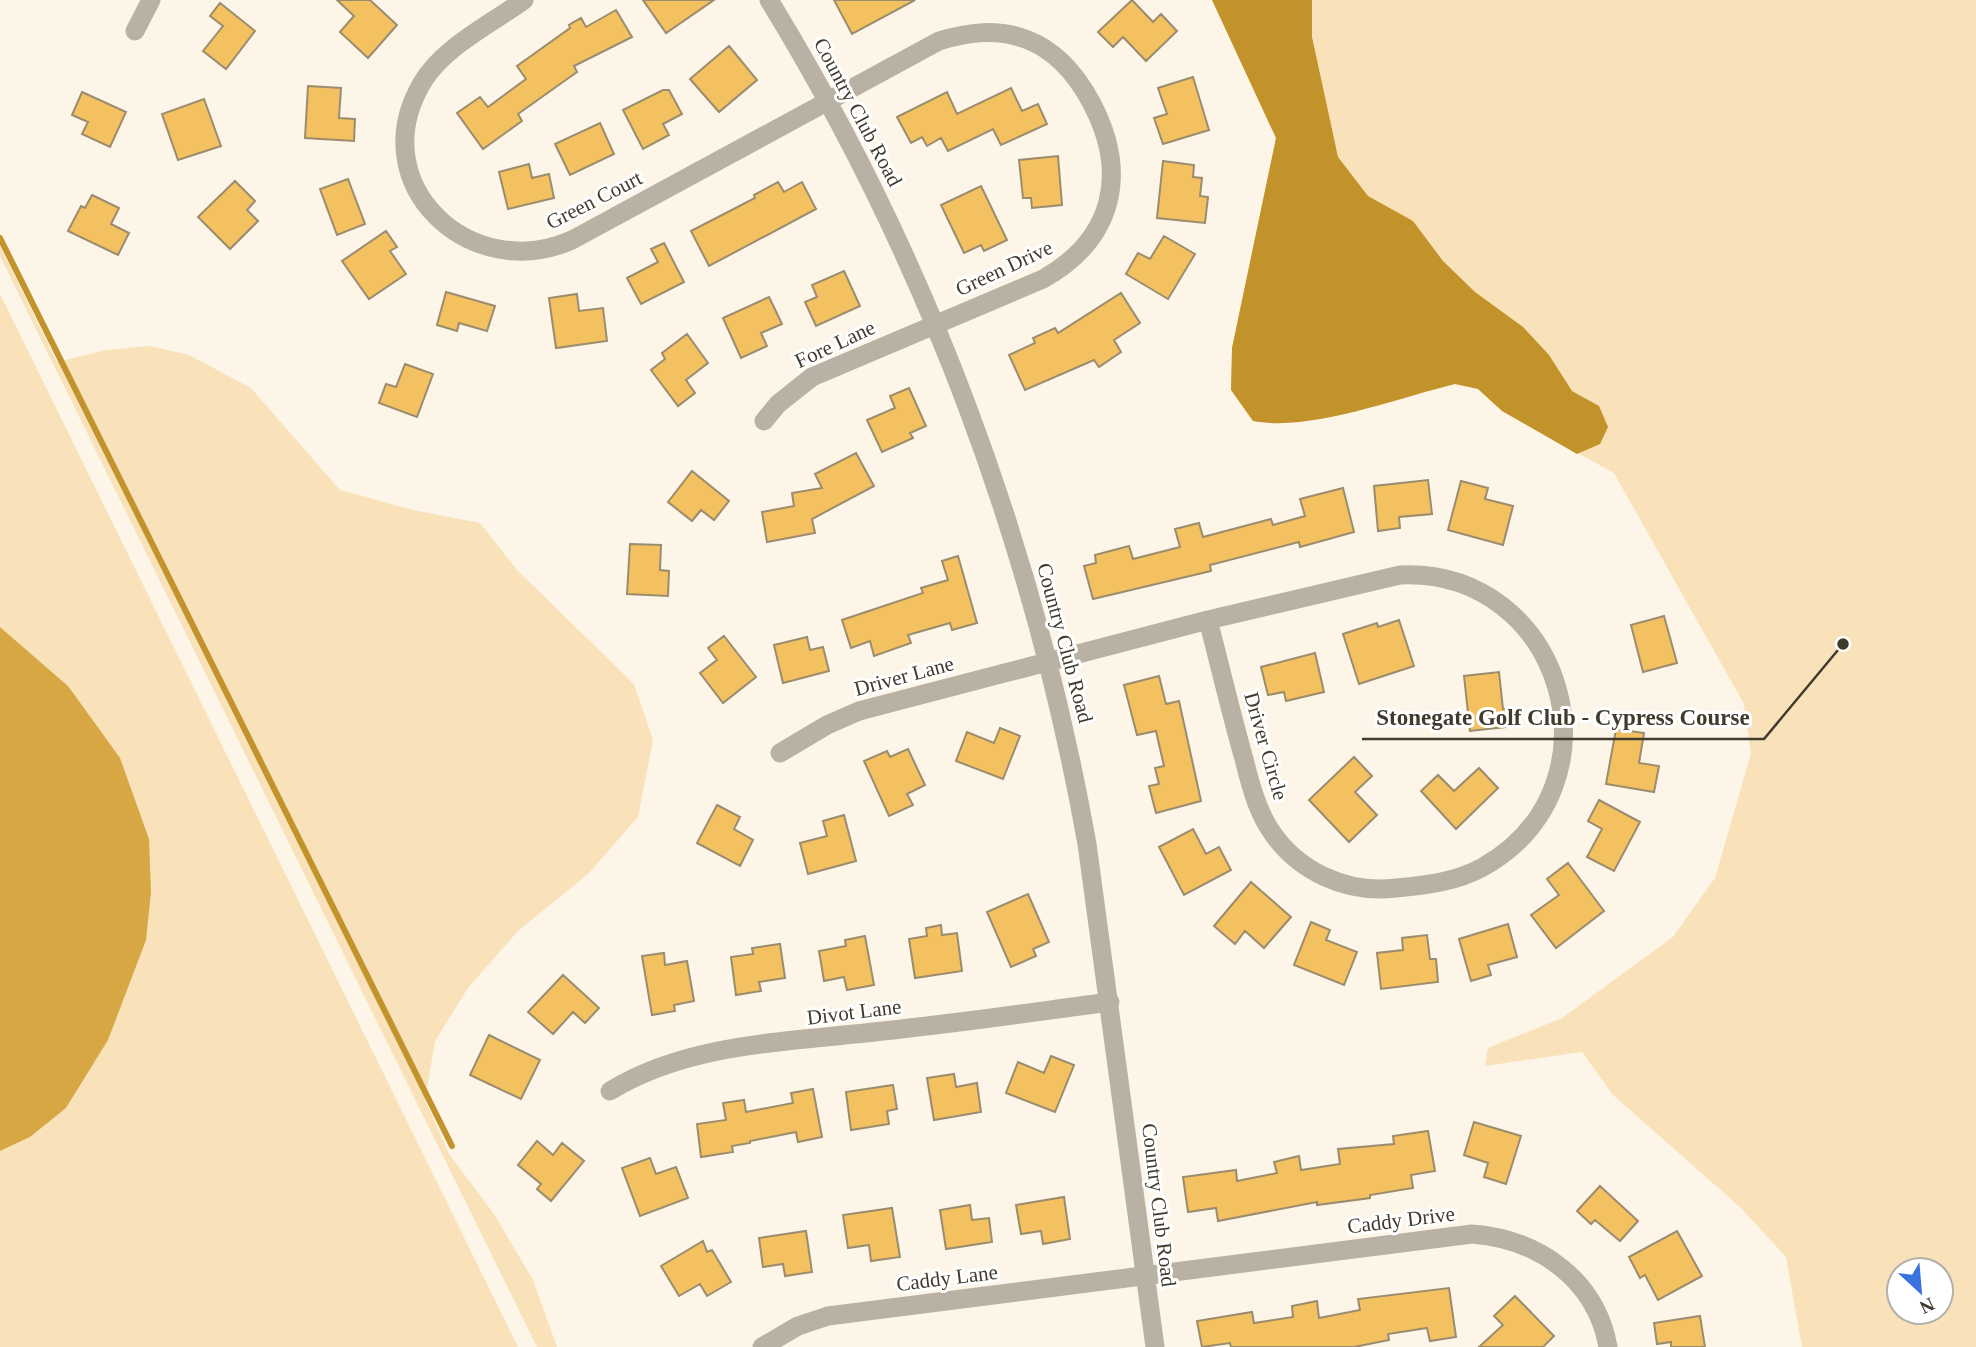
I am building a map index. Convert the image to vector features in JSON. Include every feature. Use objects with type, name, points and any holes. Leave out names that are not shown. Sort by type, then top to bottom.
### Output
[{"type":"street","points":[[135,31],[151,0]]},
{"type":"street","name":"Green Court","points":[[524,0],[434,68],[415,96],[406,130],[408,164],[420,196],[440,222],[481,246],[511,253],[558,246],[829,102]]},
{"type":"street","name":"Country Club Road","points":[[769,0],[829,102],[875,192],[936,325],[963,393],[1009,526],[1048,661],[1073,763],[1110,1002],[1155,1347]]},
{"type":"street","name":"Green Drive","points":[[829,102],[939,41],[983,32],[1006,34],[1048,50],[1076,78],[1096,111],[1108,141],[1111,189],[1102,220],[1090,241],[1065,267],[1043,279],[936,325]]},
{"type":"street","name":"Fore Lane","points":[[764,421],[794,389],[812,377],[936,325]]},
{"type":"street","name":"Driver Circle","points":[[1048,661],[1208,620],[1400,575],[1429,575],[1472,587],[1498,602],[1534,638],[1555,676],[1562,707],[1564,740],[1558,772],[1546,802],[1535,820],[1503,854],[1462,876],[1439,883],[1371,890],[1321,876],[1286,850],[1261,814],[1208,620]]},
{"type":"street","name":"Driver Lane","points":[[780,753],[827,725],[859,711],[1048,661]]},
{"type":"street","name":"Divot Lane","points":[[610,1091],[638,1074],[670,1061],[736,1048],[1110,1002]]},
{"type":"street","name":"Caddy Drive","points":[[1146,1275],[1453,1235],[1492,1236],[1519,1243],[1546,1255],[1575,1280],[1597,1312],[1608,1347]]},
{"type":"street","name":"Caddy Lane","points":[[762,1347],[798,1326],[828,1316],[1146,1275]]},
{"type":"shaded area","points":[[1212,0],[1976,0],[1976,1347],[1802,1347],[1786,1257],[1741,1208],[1613,1095],[1582,1052],[1485,1066],[1488,1048],[1562,1018],[1673,937],[1715,878],[1751,753],[1744,704],[1614,473],[1502,411],[1478,389],[1455,384],[1327,418],[1276,423],[1253,421],[1231,390],[1232,348],[1276,138]]},
{"type":"shaded area","points":[[1212,0],[1312,0],[1312,37],[1338,157],[1368,196],[1413,221],[1443,261],[1475,292],[1523,327],[1549,355],[1572,391],[1599,406],[1608,427],[1600,444],[1577,454],[1502,411],[1478,389],[1455,384],[1327,418],[1276,423],[1253,421],[1231,390],[1232,348],[1276,138]]},
{"type":"shaded area","points":[[0,246],[57,362],[106,350],[150,346],[189,355],[251,388],[340,490],[413,510],[480,523],[517,570],[634,684],[653,740],[638,817],[588,874],[518,931],[468,988],[435,1041],[425,1100],[449,1154],[494,1214],[533,1280],[557,1347],[537,1347],[0,256]]},
{"type":"shaded area","points":[[0,294],[518,1347],[0,1347],[0,1151],[30,1137],[66,1108],[108,1040],[125,989],[68,686],[0,627]]},
{"type":"shaded area","points":[[0,627],[68,686],[120,758],[149,839],[151,892],[146,940],[108,1040],[66,1108],[30,1137],[0,1151]]},
{"type":"building","points":[[337,0],[370,0],[397,25],[368,58],[340,32],[354,16]]},
{"type":"building","points":[[643,0],[714,0],[666,33]]},
{"type":"building","points":[[834,0],[915,0],[852,34]]},
{"type":"building","points":[[1132,0],[1153,22],[1161,14],[1177,31],[1146,61],[1123,37],[1113,47],[1098,32]]},
{"type":"building","points":[[220,3],[255,31],[226,69],[203,51],[223,26],[210,16]]},
{"type":"building","points":[[616,10],[632,37],[574,66],[577,72],[518,114],[522,121],[483,149],[457,113],[480,97],[488,107],[526,79],[517,66],[570,28],[569,25],[581,18],[586,27]]},
{"type":"building","points":[[729,46],[757,80],[719,112],[690,79]]},
{"type":"building","points":[[1193,77],[1209,130],[1163,144],[1154,118],[1167,114],[1158,88]]},
{"type":"building","points":[[308,86],[341,88],[339,118],[355,119],[354,141],[305,138]]},
{"type":"building","points":[[1011,88],[1022,111],[1038,104],[1047,124],[1001,145],[993,129],[948,151],[941,138],[927,146],[922,137],[911,143],[897,117],[947,92],[957,114]]},
{"type":"building","points":[[663,90],[669,90],[682,114],[663,124],[669,135],[643,149],[623,110]]},
{"type":"building","points":[[82,92],[126,112],[110,147],[82,134],[88,122],[72,115]]},
{"type":"building","points":[[204,99],[221,146],[178,160],[162,114]]},
{"type":"building","points":[[600,123],[614,154],[570,175],[555,144]]},
{"type":"building","points":[[1058,156],[1062,205],[1032,208],[1031,198],[1023,198],[1019,160]]},
{"type":"building","points":[[1163,161],[1194,165],[1193,177],[1202,178],[1200,196],[1208,197],[1205,223],[1157,218]]},
{"type":"building","points":[[529,164],[532,178],[549,174],[554,198],[508,209],[499,172]]},
{"type":"building","points":[[348,179],[365,224],[337,235],[320,189]]},
{"type":"building","points":[[235,181],[255,201],[247,210],[258,221],[230,249],[198,217]]},
{"type":"building","points":[[778,182],[784,192],[802,182],[816,209],[709,266],[691,231],[755,198],[754,195]]},
{"type":"building","points":[[981,186],[1007,240],[984,251],[981,245],[964,253],[941,205]]},
{"type":"building","points":[[92,195],[119,208],[111,224],[129,233],[118,255],[68,231],[81,206],[85,208]]},
{"type":"building","points":[[386,231],[397,247],[390,251],[406,274],[369,299],[342,261]]},
{"type":"building","points":[[1164,236],[1195,254],[1168,299],[1126,274],[1138,253],[1150,259]]},
{"type":"building","points":[[664,243],[684,282],[641,304],[627,278],[658,262],[651,249]]},
{"type":"building","points":[[844,271],[860,306],[816,326],[805,302],[817,297],[812,285]]},
{"type":"building","points":[[446,292],[495,306],[487,331],[459,323],[457,331],[437,325]]},
{"type":"building","points":[[1121,293],[1140,323],[1114,340],[1121,352],[1099,367],[1094,360],[1025,390],[1009,355],[1035,343],[1033,338],[1055,328],[1058,333]]},
{"type":"building","points":[[577,294],[579,311],[603,308],[607,341],[556,348],[549,298]]},
{"type":"building","points":[[769,297],[782,324],[761,333],[767,346],[741,358],[723,318]]},
{"type":"building","points":[[687,334],[708,363],[686,380],[695,393],[678,406],[651,370],[665,359],[662,353]]},
{"type":"building","points":[[405,364],[433,374],[417,417],[379,403],[386,384],[396,387]]},
{"type":"building","points":[[909,388],[926,426],[910,433],[913,438],[882,452],[867,420],[895,408],[890,396]]},
{"type":"building","points":[[856,453],[874,486],[812,519],[815,533],[767,542],[762,512],[794,506],[792,493],[822,488],[815,474]]},
{"type":"building","points":[[692,471],[729,501],[714,520],[701,510],[692,521],[668,502]]},
{"type":"building","points":[[1428,480],[1432,514],[1399,517],[1400,528],[1378,531],[1374,486]]},
{"type":"building","points":[[1461,481],[1488,488],[1485,499],[1513,506],[1503,545],[1448,530]]},
{"type":"building","points":[[1343,488],[1354,532],[1300,547],[1299,542],[1210,565],[1211,571],[1093,599],[1084,566],[1096,563],[1095,555],[1129,546],[1133,559],[1180,547],[1175,529],[1199,523],[1203,537],[1271,519],[1273,525],[1305,516],[1300,499]]},
{"type":"building","points":[[630,544],[661,545],[660,570],[669,571],[668,596],[627,594]]},
{"type":"building","points":[[958,556],[977,623],[952,630],[950,623],[908,635],[911,643],[874,656],[870,641],[851,648],[842,620],[923,593],[921,588],[948,580],[942,561]]},
{"type":"building","points":[[1664,616],[1677,663],[1643,672],[1631,625]]},
{"type":"building","points":[[1399,620],[1414,666],[1359,684],[1343,634],[1377,623],[1378,627]]},
{"type":"building","points":[[724,636],[756,677],[723,703],[700,673],[717,660],[708,648]]},
{"type":"building","points":[[807,637],[810,650],[823,647],[829,671],[783,683],[774,645]]},
{"type":"building","points":[[1315,653],[1324,692],[1286,701],[1284,692],[1268,695],[1261,667]]},
{"type":"building","points":[[1499,672],[1503,709],[1513,708],[1515,726],[1470,731],[1464,676]]},
{"type":"building","points":[[1159,676],[1166,704],[1179,701],[1201,801],[1156,813],[1149,786],[1159,784],[1155,768],[1164,766],[1156,731],[1137,735],[1124,685]]},
{"type":"building","points":[[1000,728],[1020,736],[1003,779],[956,761],[967,732],[994,743]]},
{"type":"building","points":[[1616,729],[1644,733],[1639,763],[1659,766],[1654,792],[1606,784]]},
{"type":"building","points":[[908,749],[925,785],[907,794],[913,805],[889,816],[864,761],[887,751],[890,757]]},
{"type":"building","points":[[1354,757],[1372,776],[1355,792],[1377,815],[1349,842],[1309,800]]},
{"type":"building","points":[[1479,768],[1498,788],[1456,829],[1421,791],[1438,775],[1454,791]]},
{"type":"building","points":[[1599,800],[1640,822],[1614,871],[1587,857],[1602,829],[1588,821]]},
{"type":"building","points":[[717,805],[740,817],[734,829],[753,840],[740,866],[697,843]]},
{"type":"building","points":[[844,815],[856,861],[808,874],[800,843],[827,836],[823,821]]},
{"type":"building","points":[[1193,829],[1206,854],[1219,847],[1231,870],[1184,895],[1159,847]]},
{"type":"building","points":[[1568,863],[1604,911],[1556,948],[1531,915],[1559,895],[1547,879]]},
{"type":"building","points":[[1251,882],[1291,917],[1264,948],[1245,931],[1235,944],[1214,926]]},
{"type":"building","points":[[1028,894],[1049,942],[1033,949],[1036,956],[1011,967],[987,912]]},
{"type":"building","points":[[1311,922],[1330,930],[1326,940],[1357,952],[1344,985],[1294,965]]},
{"type":"building","points":[[1508,924],[1517,957],[1488,965],[1491,975],[1471,981],[1459,939]]},
{"type":"building","points":[[941,925],[942,935],[957,933],[962,971],[915,978],[909,939],[927,936],[926,928]]},
{"type":"building","points":[[1427,935],[1430,959],[1436,959],[1438,982],[1381,989],[1377,953],[1403,950],[1402,938]]},
{"type":"building","points":[[865,936],[874,985],[847,990],[844,977],[824,981],[819,951],[846,946],[845,940]]},
{"type":"building","points":[[780,944],[785,978],[759,982],[761,991],[736,995],[731,957],[753,954],[752,948]]},
{"type":"building","points":[[664,953],[665,965],[687,961],[694,1001],[674,1005],[675,1011],[652,1015],[642,956]]},
{"type":"building","points":[[563,975],[599,1008],[585,1023],[573,1012],[553,1034],[528,1012]]},
{"type":"building","points":[[489,1035],[540,1060],[521,1099],[470,1075]]},
{"type":"building","points":[[1051,1056],[1074,1065],[1055,1112],[1006,1093],[1018,1062],[1044,1073]]},
{"type":"building","points":[[954,1074],[956,1087],[977,1083],[981,1112],[934,1120],[927,1078]]},
{"type":"building","points":[[893,1085],[897,1109],[887,1111],[889,1124],[851,1130],[846,1092]]},
{"type":"building","points":[[813,1089],[822,1137],[798,1142],[796,1132],[732,1146],[733,1152],[701,1157],[697,1124],[726,1120],[723,1103],[744,1100],[746,1112],[793,1103],[791,1093]]},
{"type":"building","points":[[1474,1122],[1521,1136],[1506,1184],[1484,1177],[1488,1163],[1464,1155]]},
{"type":"building","points":[[1428,1131],[1435,1171],[1411,1175],[1413,1188],[1370,1195],[1370,1198],[1317,1205],[1317,1202],[1218,1221],[1216,1208],[1188,1212],[1183,1177],[1236,1170],[1237,1181],[1277,1173],[1274,1162],[1299,1156],[1301,1170],[1340,1164],[1338,1149],[1394,1144],[1393,1136]]},
{"type":"building","points":[[537,1141],[553,1155],[562,1143],[584,1161],[551,1201],[537,1189],[541,1184],[518,1165]]},
{"type":"building","points":[[650,1158],[656,1174],[676,1167],[688,1198],[640,1216],[622,1168]]},
{"type":"building","points":[[1600,1186],[1638,1221],[1620,1241],[1595,1220],[1591,1224],[1577,1211]]},
{"type":"building","points":[[1064,1197],[1070,1239],[1043,1244],[1041,1231],[1021,1234],[1016,1205]]},
{"type":"building","points":[[970,1205],[972,1220],[989,1218],[992,1242],[946,1249],[940,1210]]},
{"type":"building","points":[[892,1208],[900,1257],[871,1261],[869,1245],[848,1248],[843,1215]]},
{"type":"building","points":[[806,1231],[812,1272],[785,1276],[783,1264],[763,1267],[759,1238]]},
{"type":"building","points":[[1677,1231],[1702,1276],[1658,1300],[1645,1275],[1640,1278],[1629,1257]]},
{"type":"building","points":[[703,1241],[707,1252],[712,1250],[731,1282],[707,1296],[700,1284],[679,1296],[661,1266]]},
{"type":"building","points":[[1449,1288],[1456,1337],[1430,1341],[1427,1328],[1388,1334],[1389,1340],[1354,1347],[1231,1347],[1230,1343],[1202,1347],[1197,1321],[1252,1312],[1254,1323],[1293,1317],[1292,1306],[1317,1301],[1319,1318],[1360,1310],[1358,1299]]},
{"type":"building","points":[[1515,1296],[1554,1336],[1543,1347],[1479,1347],[1503,1325],[1494,1316]]},
{"type":"building","points":[[1700,1316],[1705,1347],[1671,1347],[1671,1342],[1657,1344],[1654,1323]]},
{"type":"waterway","points":[[0,238],[452,1146]]},
{"type":"place","name":"Stonegate Golf Club - Cypress Course","points":[[1843,644]]}]
